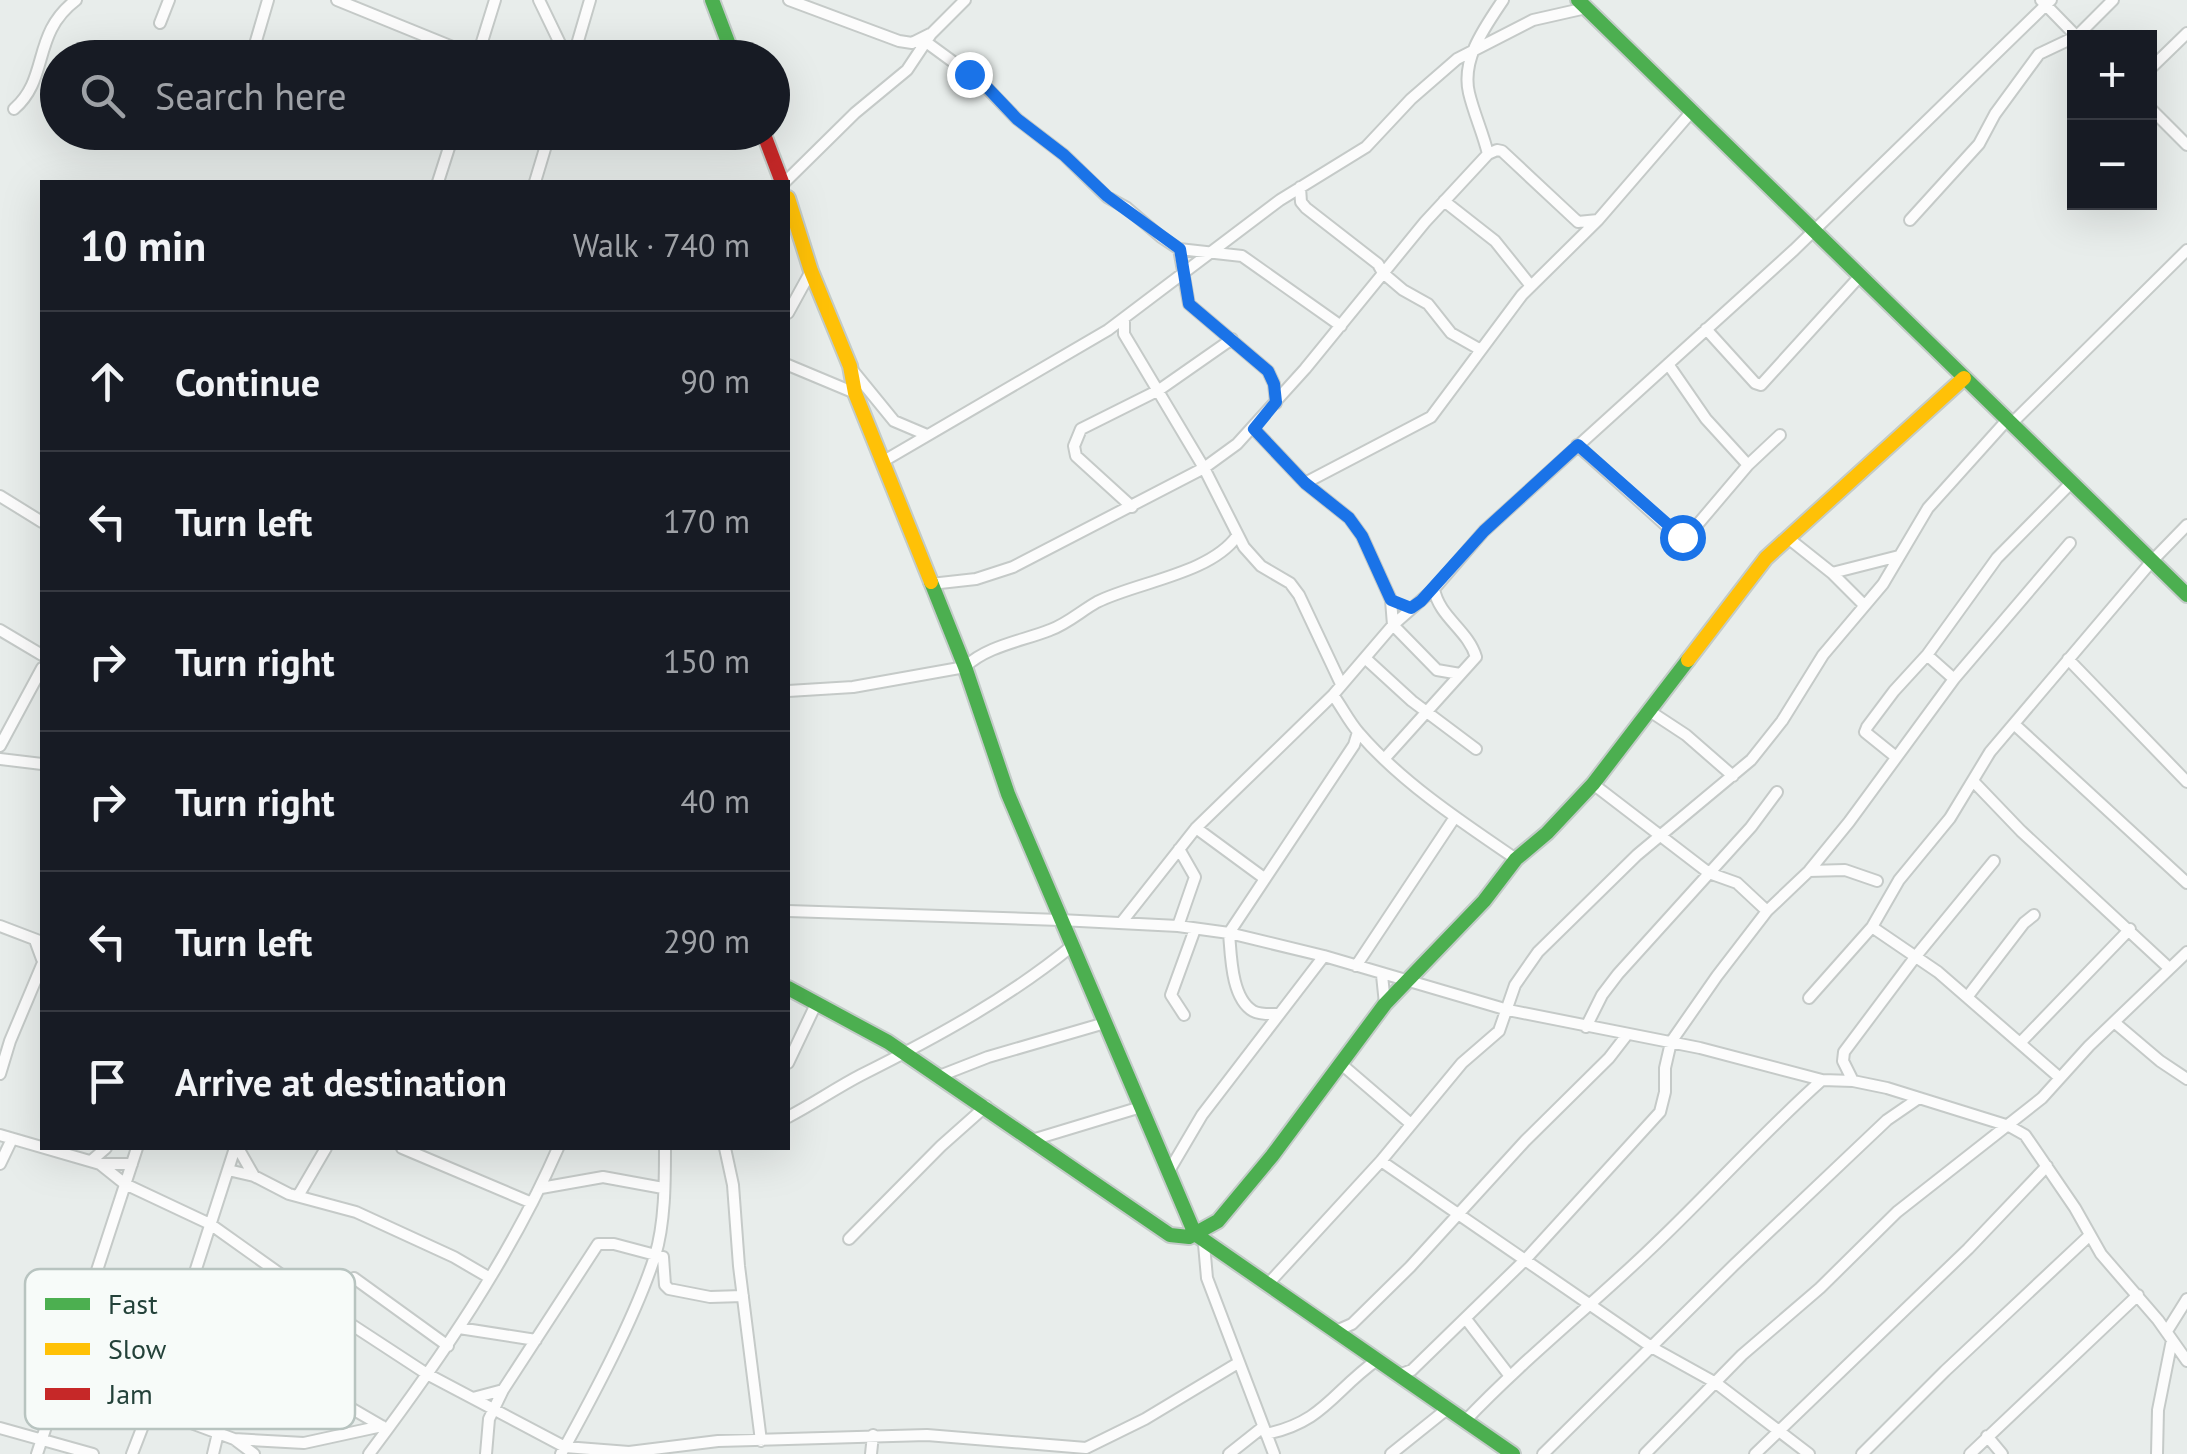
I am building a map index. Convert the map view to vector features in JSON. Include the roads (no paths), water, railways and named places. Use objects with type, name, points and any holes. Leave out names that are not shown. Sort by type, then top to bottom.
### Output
[{"type":"street","points":[[47,40],[52,26],[76,0]]},
{"type":"street","points":[[160,23],[169,0]]},
{"type":"street","points":[[256,40],[268,0]]},
{"type":"street","points":[[338,0],[436,40]]},
{"type":"street","points":[[482,40],[495,0]]},
{"type":"street","points":[[539,0],[560,40]]},
{"type":"street","points":[[576,40],[590,0]]},
{"type":"street","points":[[712,0],[727,40]]},
{"type":"street","points":[[789,0],[899,41],[928,38]]},
{"type":"street","points":[[786,180],[907,70],[928,38],[965,0]]},
{"type":"street","points":[[1488,154],[1469,93],[1468,67],[1474,48],[1503,0]]},
{"type":"street","points":[[2085,30],[2113,0]]},
{"type":"street","points":[[1120,922],[1196,828],[1333,695],[1392,625],[1434,589],[1484,531],[1815,229],[2046,2],[2072,30]]},
{"type":"street","points":[[882,462],[1108,330],[1300,186],[1377,138],[1411,99],[1474,48],[1533,20],[1582,4],[2187,596]]},
{"type":"street","points":[[2157,62],[2187,33]]},
{"type":"street","points":[[928,38],[1107,196],[1180,249],[1250,260],[1340,326]]},
{"type":"street","points":[[1910,220],[1979,144],[1995,114],[2039,54],[2067,42]]},
{"type":"street","points":[[14,109],[31,85],[40,60]]},
{"type":"street","points":[[1305,483],[1431,417],[1531,286],[1598,220],[1693,110]]},
{"type":"street","points":[[2157,114],[2184,136]]},
{"type":"street","points":[[439,180],[446,150]]},
{"type":"street","points":[[536,180],[545,150]]},
{"type":"street","points":[[771,150],[783,180]]},
{"type":"street","points":[[932,584],[964,581],[1013,567],[1204,468],[1254,429],[1444,201],[1488,154],[1502,151],[1578,222],[1598,220]]},
{"type":"street","points":[[1300,186],[1301,202],[1306,208],[1378,264],[1383,273],[1428,304],[1451,333],[1481,350]]},
{"type":"street","points":[[1444,201],[1494,241],[1531,286]]},
{"type":"street","points":[[790,205],[810,271],[964,667],[1008,794],[1200,1239],[1207,1278],[1274,1454]]},
{"type":"street","points":[[1180,249],[1189,304],[1268,371],[1276,402]]},
{"type":"street","points":[[1268,1284],[1381,1161],[1468,1056],[1491,1042],[1521,975],[1538,952],[1662,834],[1733,776],[1767,742],[1824,655],[1883,584],[1928,508],[2010,422],[2187,250]]},
{"type":"street","points":[[790,302],[810,271]]},
{"type":"street","points":[[1706,329],[1761,385],[1860,276]]},
{"type":"street","points":[[1124,317],[1122,328],[1128,342],[1204,468],[1244,548],[1261,566],[1290,582],[1341,684]]},
{"type":"street","points":[[1108,330],[1128,342]]},
{"type":"street","points":[[1132,507],[1076,456],[1075,437],[1081,430],[1159,390],[1232,339]]},
{"type":"street","points":[[1668,364],[1706,419],[1748,465]]},
{"type":"street","points":[[790,366],[855,392]]},
{"type":"street","points":[[850,366],[894,421],[926,435]]},
{"type":"street","points":[[1200,1239],[1252,1182],[1385,1004],[1484,900],[1516,859],[1548,833],[1594,784],[1742,586],[1788,538],[1964,378]]},
{"type":"street","points":[[1254,429],[1305,483],[1349,518],[1362,536],[1391,600],[1392,625],[1437,670],[1460,674]]},
{"type":"street","points":[[1578,445],[1682,537],[1691,534],[1748,465],[1780,434]]},
{"type":"street","points":[[1896,757],[1865,732],[1894,691],[1927,655],[1996,558],[2072,482]]},
{"type":"street","points":[[0,496],[40,521]]},
{"type":"street","points":[[1809,998],[1872,927],[1886,899],[1950,818],[1990,752],[2152,560],[2187,525]]},
{"type":"street","points":[[790,691],[853,687],[964,667],[978,655],[1055,628],[1096,603],[1175,574],[1229,547],[1237,536]]},
{"type":"street","points":[[1788,538],[1863,604]]},
{"type":"street","points":[[1406,1375],[1525,1260],[1660,1112],[1672,1042],[1716,976],[1767,911],[1809,871],[1954,679],[2070,542]]},
{"type":"street","points":[[1229,547],[1244,548]]},
{"type":"street","points":[[1832,573],[1899,556]]},
{"type":"street","points":[[1385,758],[1476,657],[1475,650],[1436,604],[1434,589]]},
{"type":"street","points":[[1391,600],[1436,604]]},
{"type":"street","points":[[0,630],[40,653]]},
{"type":"street","points":[[1927,655],[1954,679]]},
{"type":"street","points":[[1365,658],[1476,749]]},
{"type":"street","points":[[2068,660],[2187,782]]},
{"type":"street","points":[[0,746],[40,672]]},
{"type":"street","points":[[1333,695],[1362,736],[1385,758],[1455,818],[1516,859]]},
{"type":"street","points":[[1648,710],[1686,735],[1733,776]]},
{"type":"street","points":[[2014,724],[2187,883]]},
{"type":"street","points":[[1278,1014],[1260,1013],[1244,1003],[1231,964],[1229,932],[1362,736]]},
{"type":"street","points":[[0,759],[40,764]]},
{"type":"street","points":[[1973,781],[2169,968]]},
{"type":"street","points":[[1594,784],[1710,873],[1737,883],[1767,911]]},
{"type":"street","points":[[1586,1027],[1618,974],[1778,792]]},
{"type":"street","points":[[1356,966],[1455,818]]},
{"type":"street","points":[[1196,828],[1264,878]]},
{"type":"street","points":[[1178,926],[1196,878],[1179,849]]},
{"type":"street","points":[[1853,1081],[1842,1061],[1844,1052],[1994,861]]},
{"type":"street","points":[[1809,871],[1845,870],[1877,881],[1899,880]]},
{"type":"street","points":[[1877,881],[1886,899]]},
{"type":"street","points":[[1137,903],[1146,924]]},
{"type":"street","points":[[790,910],[1120,922],[1229,932],[1508,1010],[1672,1042],[1822,1080],[1853,1081],[2009,1126],[2025,1134],[2101,1254],[2138,1295],[2187,1361]]},
{"type":"street","points":[[1968,996],[2034,915]]},
{"type":"street","points":[[0,926],[39,941]]},
{"type":"street","points":[[1872,927],[1968,996],[2060,1078]]},
{"type":"street","points":[[1184,1015],[1171,995],[1195,929]]},
{"type":"street","points":[[2020,1042],[2130,929]]},
{"type":"street","points":[[790,1116],[858,1077],[909,1054],[1028,980],[1072,946]]},
{"type":"street","points":[[1370,948],[1385,1004]]},
{"type":"street","points":[[1645,1454],[1742,1355],[1820,1288],[1896,1212],[2009,1126],[2187,952]]},
{"type":"street","points":[[1169,1171],[1189,1133],[1324,956]]},
{"type":"street","points":[[0,1074],[40,967]]},
{"type":"street","points":[[790,989],[942,1075],[1170,1235],[1200,1239],[1377,1360],[1406,1375],[1505,1452]]},
{"type":"street","points":[[1512,996],[1526,1013]]},
{"type":"street","points":[[790,1059],[817,1002]]},
{"type":"street","points":[[2114,1022],[2187,1079]]},
{"type":"street","points":[[942,1075],[988,1057],[1105,1023]]},
{"type":"street","points":[[1342,1336],[1626,1036]]},
{"type":"street","points":[[1340,1063],[1411,1124]]},
{"type":"street","points":[[1465,1421],[1509,1375],[1654,1246],[1771,1126],[1822,1080]]},
{"type":"street","points":[[1544,1454],[1734,1265],[1887,1120],[1919,1098]]},
{"type":"street","points":[[849,1238],[986,1106]]},
{"type":"street","points":[[1032,1140],[1141,1107]]},
{"type":"street","points":[[0,1135],[40,1146]]},
{"type":"street","points":[[1,1159],[12,1139]]},
{"type":"street","points":[[95,1162],[104,1150]]},
{"type":"street","points":[[98,1269],[136,1150]]},
{"type":"street","points":[[195,1269],[235,1150]]},
{"type":"street","points":[[237,1150],[254,1176]]},
{"type":"street","points":[[298,1196],[325,1150]]},
{"type":"street","points":[[407,1150],[532,1204]]},
{"type":"street","points":[[369,1454],[384,1426],[460,1328],[532,1204],[557,1150]]},
{"type":"street","points":[[564,1450],[656,1254],[665,1150]]},
{"type":"street","points":[[725,1150],[733,1185],[743,1296],[770,1454]]},
{"type":"street","points":[[62,1151],[95,1162],[132,1164]]},
{"type":"street","points":[[1381,1161],[1652,1348],[1716,1383],[1808,1454]]},
{"type":"street","points":[[95,1162],[126,1184],[210,1224],[273,1269]]},
{"type":"street","points":[[1756,1454],[1968,1249],[2047,1166]]},
{"type":"street","points":[[228,1170],[387,1226],[490,1278]]},
{"type":"street","points":[[540,1188],[604,1178],[663,1188]]},
{"type":"street","points":[[1862,1454],[2090,1235]]},
{"type":"street","points":[[486,1454],[492,1410],[502,1390],[598,1244],[614,1244],[665,1258],[666,1288],[710,1297],[743,1296]]},
{"type":"street","points":[[1508,1275],[1512,1252]]},
{"type":"street","points":[[355,1279],[448,1346]]},
{"type":"street","points":[[1970,1454],[2138,1295]]},
{"type":"street","points":[[2158,1454],[2158,1410],[2169,1336],[2187,1298]]},
{"type":"street","points":[[1466,1319],[1509,1375]]},
{"type":"street","points":[[355,1325],[427,1374],[564,1450],[629,1453],[872,1435],[927,1435],[1095,1449],[1238,1363]]},
{"type":"street","points":[[460,1328],[536,1340]]},
{"type":"street","points":[[1232,1453],[1264,1431],[1285,1430],[1317,1414],[1377,1360]]},
{"type":"street","points":[[472,1398],[502,1390]]},
{"type":"street","points":[[355,1409],[384,1426]]},
{"type":"street","points":[[1391,1454],[1446,1409]]},
{"type":"street","points":[[234,1439],[304,1444],[384,1426]]},
{"type":"street","points":[[0,1428],[93,1454]]},
{"type":"street","points":[[37,1454],[45,1429]]},
{"type":"street","points":[[132,1454],[142,1429]]},
{"type":"street","points":[[207,1429],[234,1439],[254,1454]]},
{"type":"street","points":[[213,1454],[218,1433]]},
{"type":"street","points":[[871,1454],[872,1435]]},
{"type":"street","points":[[1986,1436],[2002,1454]]}]
